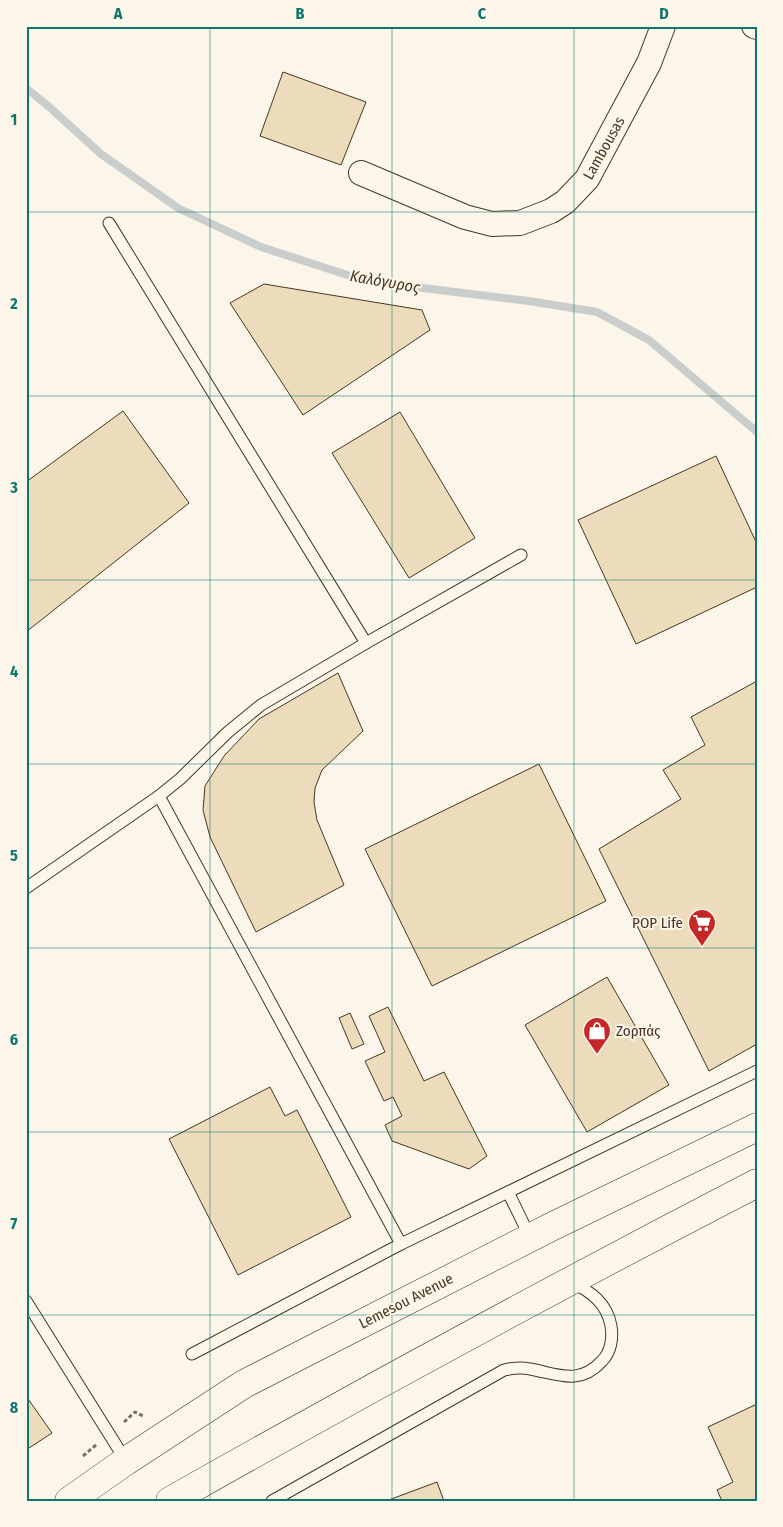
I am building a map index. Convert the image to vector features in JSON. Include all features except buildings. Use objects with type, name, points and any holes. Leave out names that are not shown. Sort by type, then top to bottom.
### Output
[{"type":"main road","name":"Lemesou Avenue","points":[[69,1501],[126,1461],[244,1384],[530,1237],[757,1127]]},
{"type":"main road","points":[[170,1501],[568,1281],[757,1183]]},
{"type":"street","name":"Lambousas","points":[[362,173],[466,216],[492,224],[520,222],[551,211],[565,202],[588,179],[649,62],[663,26]]},
{"type":"lane","points":[[109,224],[366,643]]},
{"type":"lane","points":[[26,888],[159,796],[180,779],[228,732],[261,705],[521,555]]},
{"type":"lane","points":[[159,796],[401,1244]]},
{"type":"lane","points":[[192,1354],[401,1244],[757,1070]]},
{"type":"lane","points":[[508,1192],[530,1237]]},
{"type":"lane","points":[[272,1501],[504,1370],[520,1368],[570,1377],[582,1376],[591,1371],[605,1358],[610,1348],[612,1332],[608,1313],[604,1304],[589,1292],[568,1281]]},
{"type":"lane","points":[[26,1301],[126,1461]]},
{"type":"waterway","name":"Καλόγυρος","points":[[26,88],[101,154],[178,208],[261,247],[366,281],[529,301],[597,312],[649,340],[757,432]]},
{"type":"place","name":"POP Life","points":[[702,947]]},
{"type":"place","name":"Ζορπάς","points":[[597,1055]]}]
